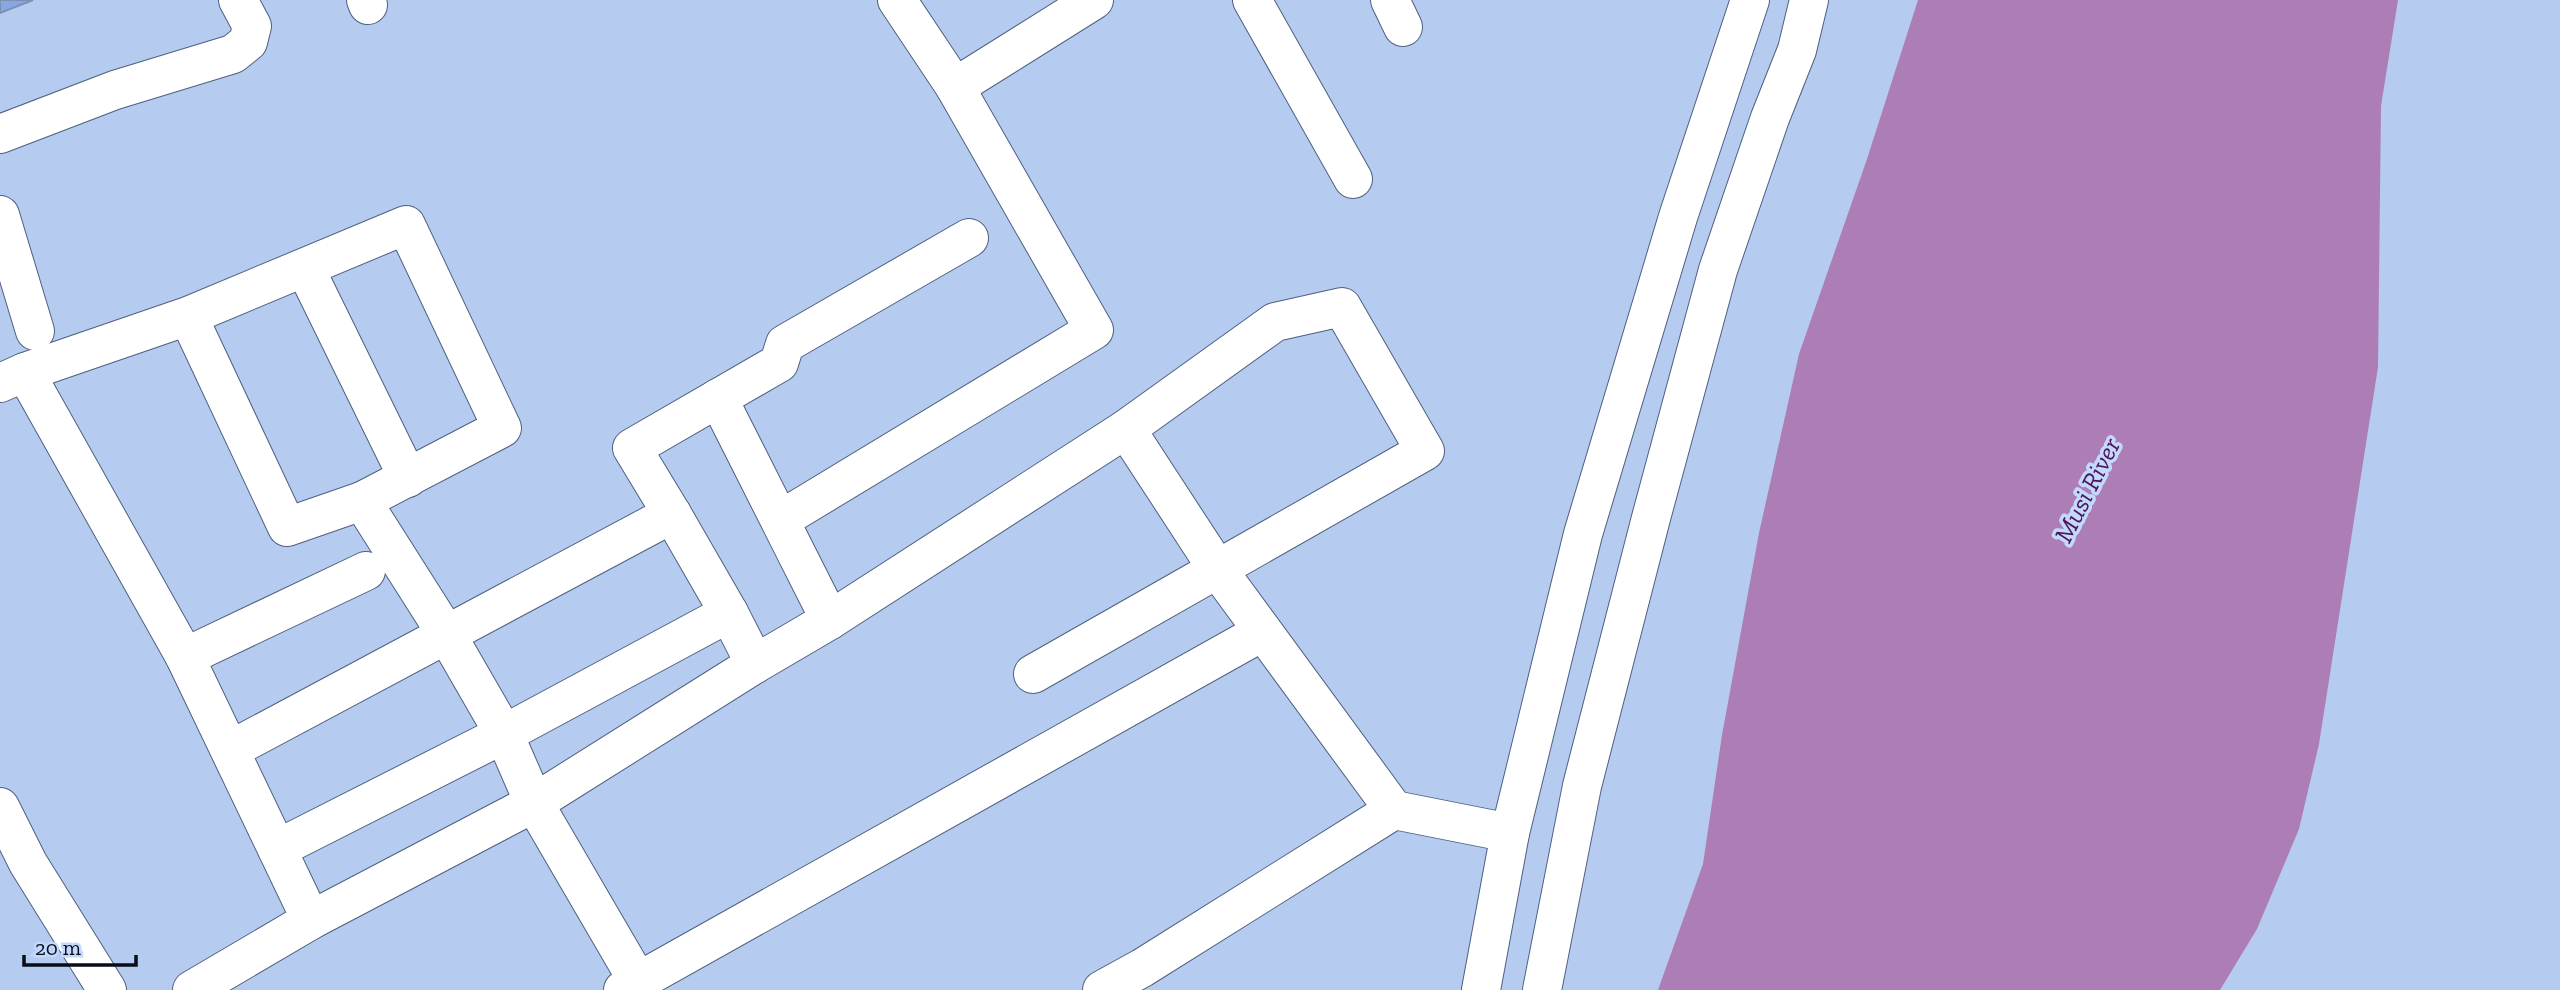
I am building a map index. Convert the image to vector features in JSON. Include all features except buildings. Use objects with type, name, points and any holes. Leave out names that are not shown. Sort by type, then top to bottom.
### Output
[{"type":"street","points":[[0,134],[115,90],[233,54],[248,42],[252,26],[238,0]]},
{"type":"street","points":[[780,520],[1094,330],[955,87],[897,0]]},
{"type":"street","points":[[955,87],[1094,0]]},
{"type":"street","points":[[1252,0],[1353,179]]},
{"type":"street","points":[[1482,990],[1510,833],[1583,534],[1674,230],[1750,0]]},
{"type":"street","points":[[1542,990],[1582,786],[1718,270],[1770,118],[1797,50],[1809,0]]},
{"type":"street","points":[[0,215],[35,331],[13,377]]},
{"type":"street","points":[[13,377],[188,316],[406,225],[502,428],[362,501],[287,527],[188,316]]},
{"type":"street","points":[[755,664],[729,613],[632,448],[779,363],[785,344],[969,238]]},
{"type":"street","points":[[305,268],[408,478]]},
{"type":"street","points":[[192,990],[311,920],[534,803],[830,620],[1126,429],[1275,322],[1342,307],[1425,451],[1032,674]]},
{"type":"street","points":[[0,309],[35,331]]},
{"type":"street","points":[[13,377],[185,657],[311,920]]},
{"type":"street","points":[[719,398],[830,620]]},
{"type":"street","points":[[1126,429],[1262,632],[1394,810],[1510,833]]},
{"type":"street","points":[[362,501],[447,635],[504,734],[534,803],[635,987],[1262,632]]},
{"type":"street","points":[[230,750],[672,514]]},
{"type":"street","points":[[185,657],[366,571]]},
{"type":"street","points":[[277,849],[504,734],[729,613]]},
{"type":"street","points":[[1557,640],[1618,649]]},
{"type":"street","points":[[0,807],[29,863],[107,990]]},
{"type":"street","points":[[1102,990],[1142,968],[1394,810]]},
{"type":"water","name":"Musi River","points":[[1918,0],[2398,0],[2381,106],[2378,367],[2319,744],[2299,829],[2257,929],[2220,990],[1658,990],[1703,864],[1722,735],[1759,533],[1799,354],[1867,159]]}]
